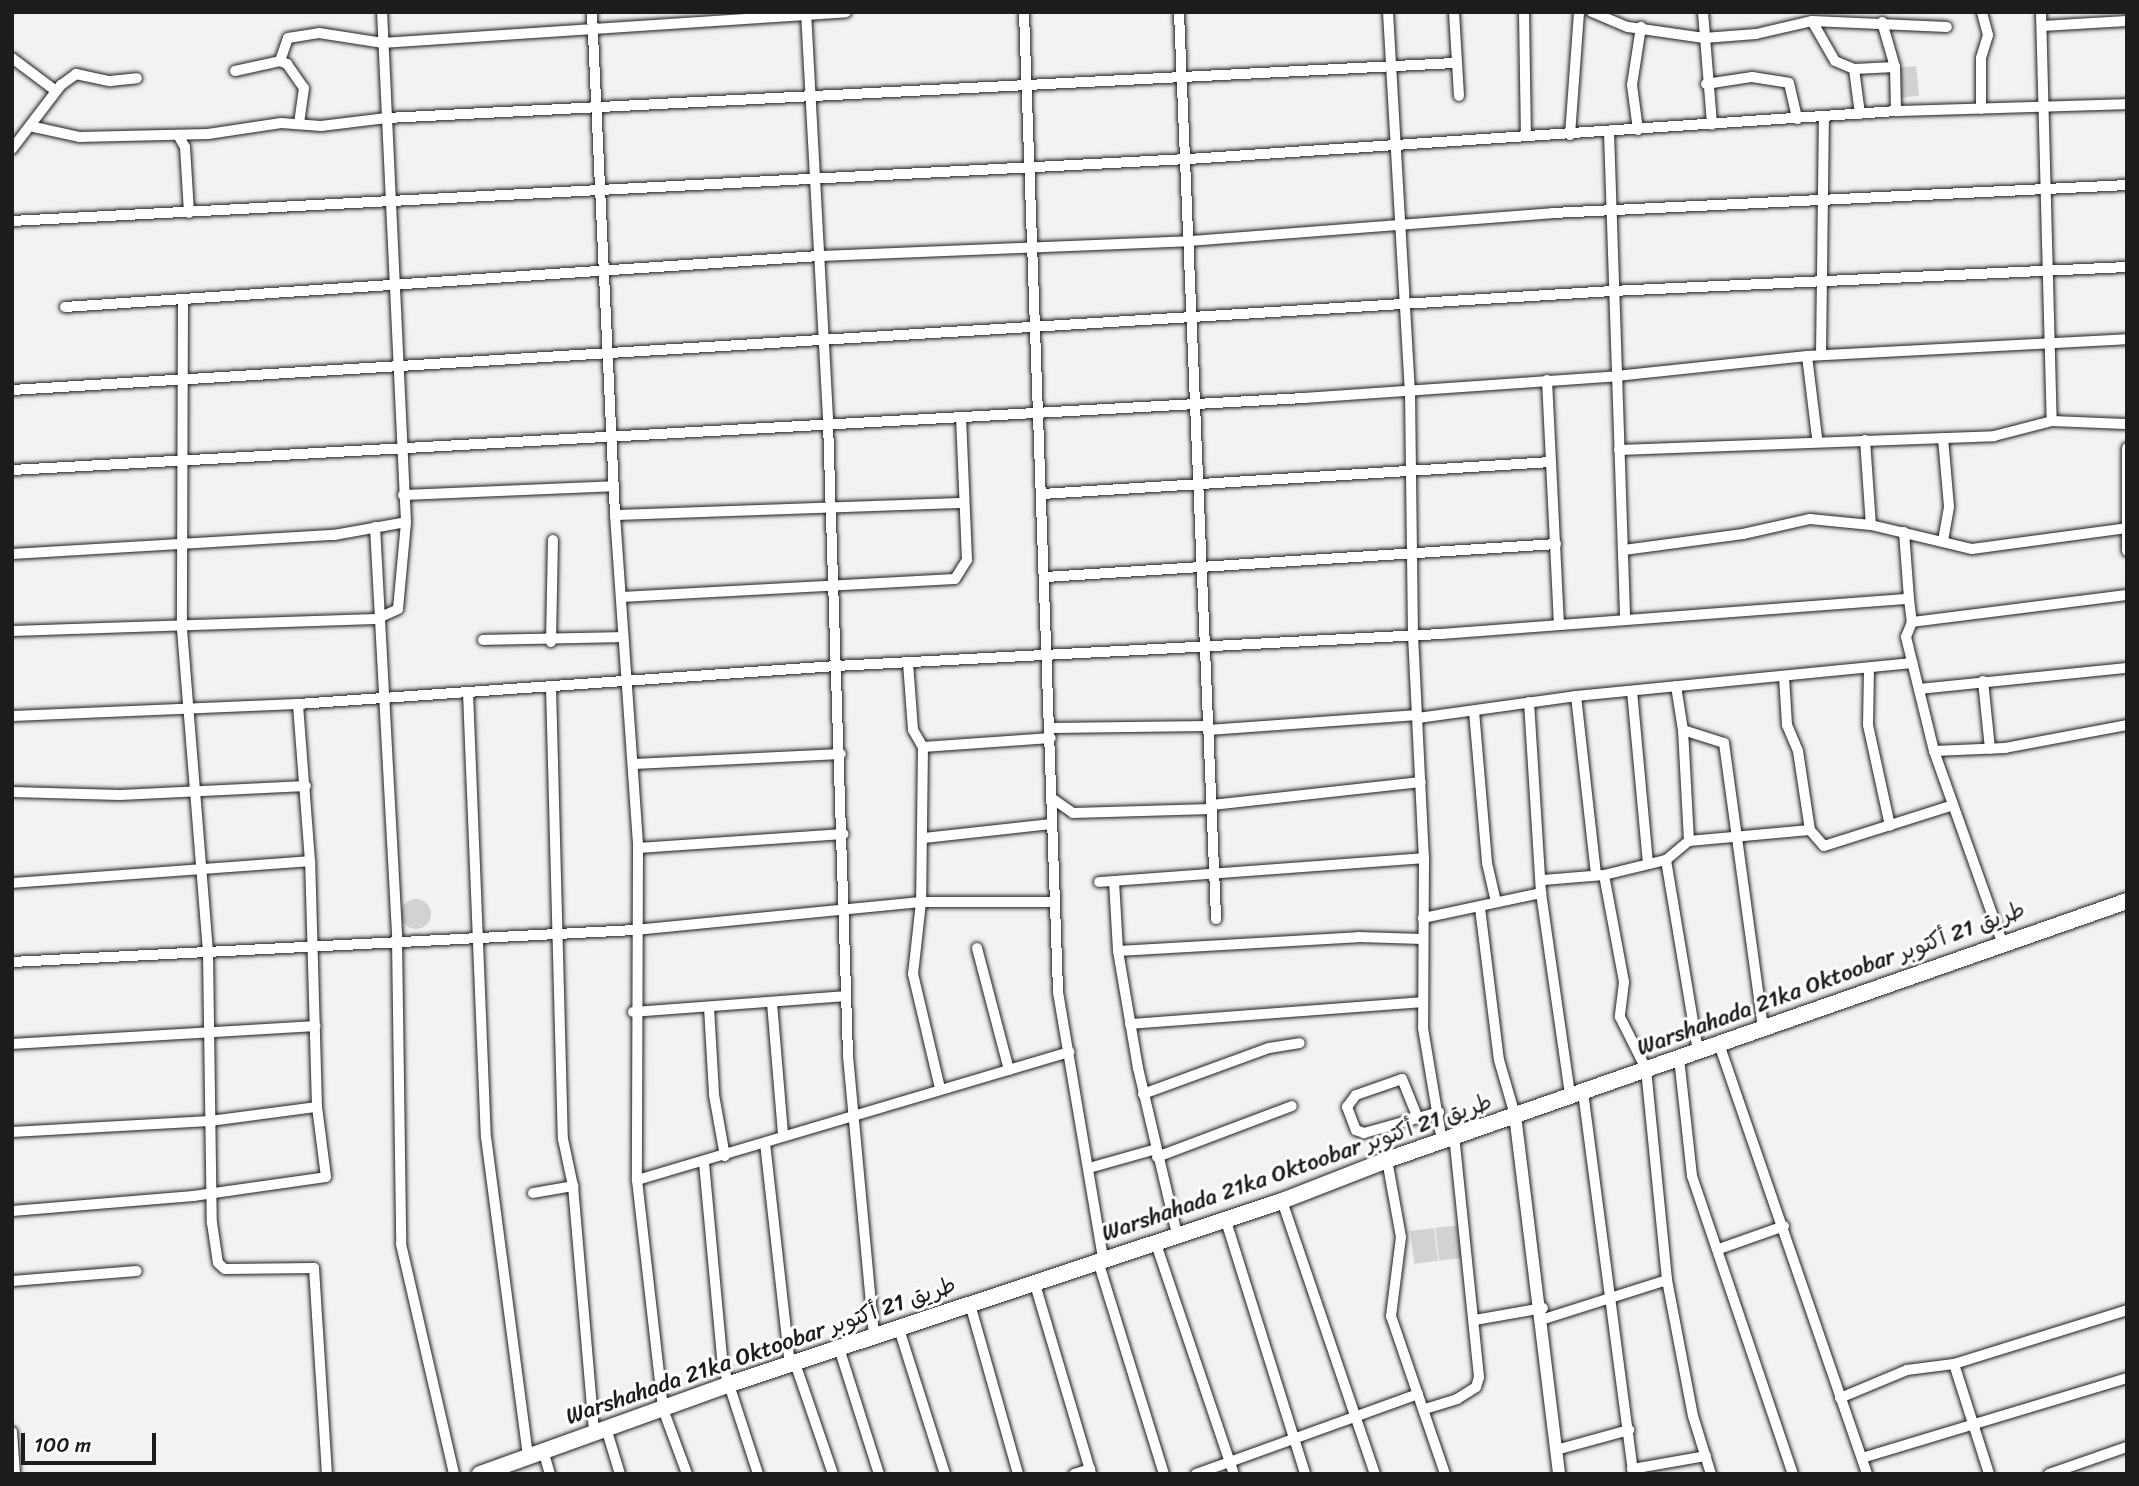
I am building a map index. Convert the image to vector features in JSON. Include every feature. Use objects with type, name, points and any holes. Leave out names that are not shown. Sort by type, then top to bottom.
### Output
[{"type":"main road","name":"Warshahada 21ka Oktoobar طريق 21 أكتوبر","points":[[481,1474],[727,1385],[1155,1241],[1282,1202],[1387,1160],[1763,1029],[2001,942],[2127,901]]},
{"type":"street","points":[[12,631],[182,629],[376,619],[398,609],[401,601],[406,522],[399,450],[395,284],[388,203],[382,12]]},
{"type":"street","points":[[592,12],[624,682],[634,764],[638,848],[633,1012],[639,1100],[637,1180],[663,1409],[687,1474]]},
{"type":"street","points":[[280,61],[283,42],[290,36],[319,33],[383,43],[846,12]]},
{"type":"street","points":[[1024,12],[1028,248],[1040,408],[1058,992],[1089,1168],[1101,1260],[1164,1474]]},
{"type":"street","points":[[1179,12],[1189,159],[1196,400],[1208,643],[1207,728],[1216,919]]},
{"type":"street","points":[[1388,12],[1395,145],[1403,226],[1410,391],[1413,635],[1424,858],[1422,1002],[1439,1112],[1448,1139],[1475,1320],[1476,1387],[1425,1409]]},
{"type":"street","points":[[1454,12],[1459,96]]},
{"type":"street","points":[[1524,12],[1526,133]]},
{"type":"street","points":[[1570,135],[1579,12]]},
{"type":"street","points":[[1703,12],[1706,83],[1712,125]]},
{"type":"street","points":[[1981,109],[1981,58],[1988,35],[1982,12]]},
{"type":"street","points":[[2041,12],[2045,270],[2052,421]]},
{"type":"street","points":[[806,13],[828,422],[832,585],[844,834],[845,996],[874,1336]]},
{"type":"street","points":[[1597,13],[1608,21],[1703,38],[1812,21],[1860,17],[1882,22],[1947,27]]},
{"type":"street","points":[[1812,21],[1835,61],[1854,69],[1895,67]]},
{"type":"street","points":[[2042,26],[2127,21]]},
{"type":"street","points":[[1882,22],[1895,67],[1896,111]]},
{"type":"street","points":[[1638,130],[1632,85],[1641,27]]},
{"type":"street","points":[[12,58],[56,91]]},
{"type":"street","points":[[235,71],[280,61]]},
{"type":"street","points":[[280,61],[304,88],[299,124]]},
{"type":"street","points":[[34,127],[79,137],[178,135],[387,118],[1456,63]]},
{"type":"street","points":[[1854,69],[1860,114]]},
{"type":"street","points":[[12,149],[34,127],[56,91],[76,74],[110,81],[137,78]]},
{"type":"street","points":[[1706,83],[1752,77],[1789,83],[1797,119]]},
{"type":"street","points":[[12,221],[600,192],[1026,165],[1189,159],[1526,133],[1570,135],[1824,119],[1896,111],[2127,104]]},
{"type":"street","points":[[1821,355],[1824,119]]},
{"type":"street","points":[[1609,132],[1613,211],[1612,291],[1625,620]]},
{"type":"street","points":[[178,135],[185,147],[189,213]]},
{"type":"street","points":[[65,307],[819,256],[1190,240],[1613,211],[2043,187],[2127,185]]},
{"type":"street","points":[[12,390],[1407,307],[1612,291],[2127,267]]},
{"type":"street","points":[[183,301],[180,460],[182,629],[192,708],[194,789],[208,951],[209,1192],[222,1267],[314,1268],[327,1474]]},
{"type":"street","points":[[12,470],[399,450],[828,422],[961,417],[1040,408],[1410,391],[1616,376],[1807,356],[2048,341],[2127,339]]},
{"type":"street","points":[[1807,356],[1817,439]]},
{"type":"street","points":[[1547,380],[1559,625]]},
{"type":"street","points":[[621,597],[955,579],[967,560],[961,503],[961,417]]},
{"type":"street","points":[[1619,450],[1817,439],[1942,439],[1994,436],[2052,421],[2127,424]]},
{"type":"street","points":[[1942,439],[1949,507],[1943,540]]},
{"type":"street","points":[[1865,440],[1871,525]]},
{"type":"street","points":[[2127,448],[2127,551]]},
{"type":"street","points":[[1042,494],[1201,481],[1411,472],[1550,462]]},
{"type":"street","points":[[402,495],[614,486]]},
{"type":"street","points":[[615,515],[830,505],[961,503]]},
{"type":"street","points":[[1624,550],[1743,534],[1810,519],[1871,525],[1972,549],[2125,528]]},
{"type":"street","points":[[12,554],[183,540],[334,536],[406,522]]},
{"type":"street","points":[[375,527],[380,558],[376,619],[384,697],[397,939],[401,1244],[454,1474]]},
{"type":"street","points":[[1904,532],[1912,622],[1906,637],[1912,663],[1934,751],[2001,942]]},
{"type":"street","points":[[551,642],[553,540]]},
{"type":"street","points":[[1046,577],[1414,550],[1556,544]]},
{"type":"street","points":[[1912,622],[2127,596]]},
{"type":"street","points":[[12,716],[298,704],[836,666],[1048,657],[1208,643],[1413,635],[1909,599]]},
{"type":"street","points":[[483,640],[551,642],[622,636]]},
{"type":"street","points":[[908,663],[913,730],[923,747],[924,838],[921,902],[913,974],[940,1088]]},
{"type":"street","points":[[923,747],[1051,733],[1418,717],[1576,696],[1912,663]]},
{"type":"street","points":[[1869,668],[1868,724],[1890,826]]},
{"type":"street","points":[[1919,689],[2127,668]]},
{"type":"street","points":[[1784,677],[1787,725],[1798,751],[1810,830],[1824,846],[1953,805]]},
{"type":"street","points":[[1983,681],[1990,749]]},
{"type":"street","points":[[1676,686],[1683,730],[1689,841]]},
{"type":"street","points":[[551,687],[563,1139],[573,1186],[600,1430],[620,1474]]},
{"type":"street","points":[[1632,691],[1648,863]]},
{"type":"street","points":[[468,693],[486,1137],[536,1452],[550,1474]]},
{"type":"street","points":[[1576,696],[1600,875],[1624,982],[1620,1017],[1646,1069],[1667,1279],[1693,1416],[1711,1474]]},
{"type":"street","points":[[1529,702],[1543,880],[1541,893],[1576,1093],[1629,1430],[1633,1471],[1706,1456]]},
{"type":"street","points":[[12,1211],[209,1192],[326,1177],[317,1107],[310,862],[298,704]]},
{"type":"street","points":[[1474,711],[1486,863],[1495,899]]},
{"type":"street","points":[[1934,751],[1990,749],[2127,725]]},
{"type":"street","points":[[1683,730],[1724,743],[1763,1029]]},
{"type":"street","points":[[634,764],[841,754]]},
{"type":"street","points":[[1053,799],[1073,813],[1212,807],[1421,782]]},
{"type":"street","points":[[12,792],[306,786]]},
{"type":"street","points":[[924,838],[1051,824]]},
{"type":"street","points":[[1543,880],[1600,875],[1666,860],[1689,841],[1810,830]]},
{"type":"street","points":[[638,848],[844,834]]},
{"type":"street","points":[[1099,882],[1424,858]]},
{"type":"street","points":[[1666,860],[1698,1052]]},
{"type":"street","points":[[12,883],[310,862]]},
{"type":"street","points":[[1114,881],[1118,951],[1130,1024],[1143,1094],[1177,1234]]},
{"type":"street","points":[[1423,918],[1480,908],[1495,899],[1541,893]]},
{"type":"street","points":[[12,962],[397,939],[635,930],[845,913],[921,902],[1054,902]]},
{"type":"street","points":[[1480,908],[1499,1060],[1515,1115],[1543,1313],[1559,1474]]},
{"type":"street","points":[[1118,951],[1358,937],[1423,939]]},
{"type":"street","points":[[977,948],[1009,1070]]},
{"type":"street","points":[[633,1012],[845,996]]},
{"type":"street","points":[[1130,1024],[1422,1002]]},
{"type":"street","points":[[772,1003],[783,1134]]},
{"type":"street","points":[[709,1007],[714,1095],[725,1156]]},
{"type":"street","points":[[12,1044],[315,1026]]},
{"type":"street","points":[[1143,1094],[1269,1048],[1300,1043]]},
{"type":"street","points":[[1719,1044],[1784,1226],[1867,1474]]},
{"type":"street","points":[[637,1180],[704,1163],[765,1143],[783,1134],[856,1117],[940,1088],[1069,1052]]},
{"type":"street","points":[[1679,1058],[1692,1176],[1719,1249],[1793,1474]]},
{"type":"street","points":[[1417,1116],[1402,1079],[1356,1095],[1348,1107],[1356,1130],[1364,1133],[1439,1112]]},
{"type":"street","points":[[1089,1168],[1157,1153],[1292,1106]]},
{"type":"street","points":[[12,1132],[210,1121],[317,1107]]},
{"type":"street","points":[[765,1143],[793,1364],[833,1474]]},
{"type":"street","points":[[1387,1160],[1401,1237],[1399,1270],[1389,1306],[1445,1474]]},
{"type":"street","points":[[704,1163],[727,1385],[758,1474]]},
{"type":"street","points":[[533,1193],[573,1186]]},
{"type":"street","points":[[1282,1202],[1375,1474]]},
{"type":"street","points":[[1225,1218],[1305,1474]]},
{"type":"street","points":[[1719,1249],[1784,1226]]},
{"type":"street","points":[[1155,1241],[1234,1474]]},
{"type":"street","points":[[12,1281],[137,1271]]},
{"type":"street","points":[[1475,1320],[1543,1313],[1608,1300],[1667,1279]]},
{"type":"street","points":[[1034,1281],[1091,1471],[1074,1474]]},
{"type":"street","points":[[970,1304],[1018,1474]]},
{"type":"street","points":[[1840,1398],[1907,1370],[1954,1364],[2127,1310]]},
{"type":"street","points":[[899,1329],[945,1474]]},
{"type":"street","points":[[839,1348],[879,1474]]},
{"type":"street","points":[[1954,1364],[1989,1474]]},
{"type":"street","points":[[1862,1458],[2127,1378]]},
{"type":"street","points":[[1196,1474],[1295,1442],[1418,1394]]},
{"type":"street","points":[[1556,1450],[1629,1430]]},
{"type":"street","points":[[12,1433],[15,1474]]},
{"type":"street","points":[[2049,1474],[2127,1447]]},
{"type":"shaded area","points":[[1916,66],[1919,96],[1901,98],[1898,68]]},
{"type":"shaded area","points":[[416,899],[427,903],[431,914],[427,925],[416,929],[405,925],[401,914],[405,903]]},
{"type":"shaded area","points":[[1459,1225],[1463,1258],[1439,1261],[1435,1228]]},
{"type":"shaded area","points":[[1434,1228],[1438,1261],[1414,1264],[1410,1231]]}]
